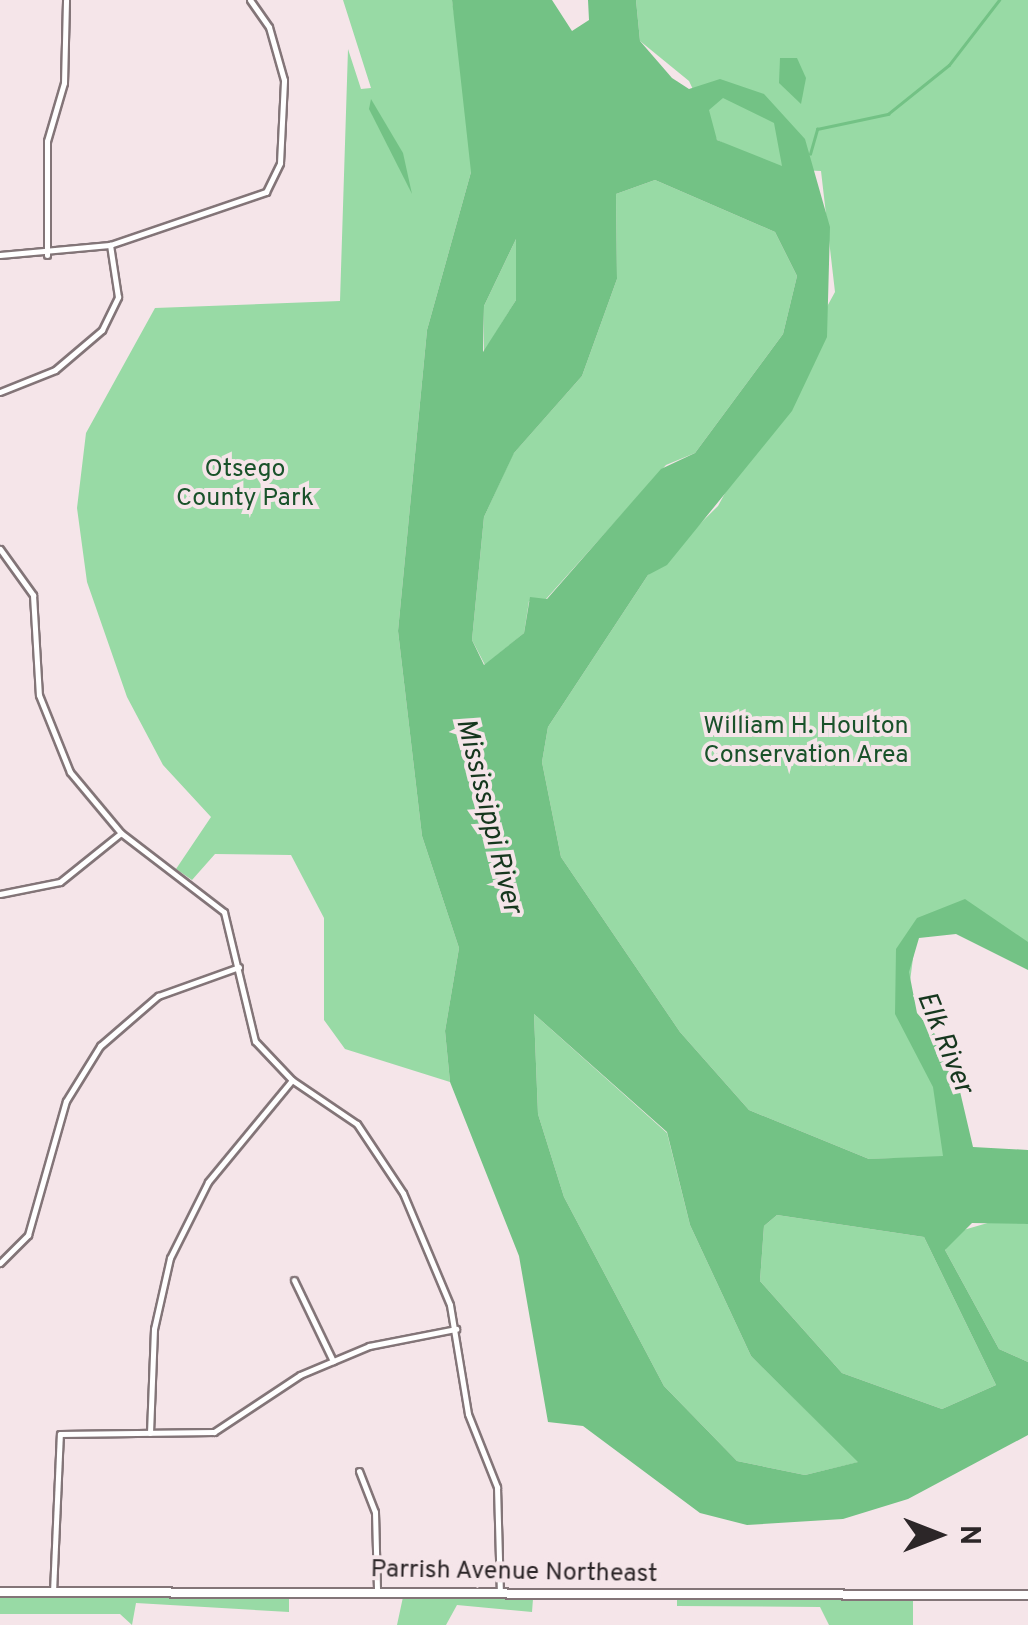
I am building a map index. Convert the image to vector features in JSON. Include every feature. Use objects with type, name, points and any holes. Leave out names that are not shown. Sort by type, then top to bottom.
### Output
[{"type":"main road","name":"Parrish Avenue Northeast","points":[[0,1592],[1028,1595]]},
{"type":"street","points":[[47,255],[47,141],[64,84],[66,0]]},
{"type":"street","points":[[0,255],[47,255],[110,244],[266,192],[280,163],[284,90],[253,3]]},
{"type":"street","points":[[0,392],[68,362],[112,315],[119,287],[110,244]]},
{"type":"street","points":[[0,549],[32,595],[39,694],[59,754],[121,833],[214,900],[233,930],[251,1034],[292,1080],[356,1124],[386,1161],[456,1329],[468,1414],[500,1499],[500,1592]]},
{"type":"street","points":[[0,894],[64,880],[121,833]]},
{"type":"street","points":[[0,1263],[28,1235],[66,1101],[100,1046],[158,996],[238,967]]},
{"type":"street","points":[[150,1433],[154,1329],[170,1258],[208,1182],[292,1080]]},
{"type":"street","points":[[294,1280],[333,1361]]},
{"type":"street","points":[[53,1592],[60,1434],[214,1432],[333,1361],[456,1329]]},
{"type":"street","points":[[359,1471],[375,1512],[377,1591]]},
{"type":"green space","name":"Otsego County Park","points":[[343,0],[452,0],[471,125],[471,172],[427,330],[398,631],[422,836],[459,948],[445,1031],[450,1082],[345,1049],[324,1020],[324,918],[291,855],[215,854],[192,880],[176,869],[211,817],[163,765],[127,697],[87,582],[77,508],[86,433],[155,308],[340,301],[348,49],[361,89],[371,88]]},
{"type":"green space","name":"William H. Houlton Conservation Area","points":[[636,0],[1028,0],[1028,953],[949,924],[916,935],[905,1020],[934,1075],[944,1157],[869,1159],[749,1110],[680,1032],[561,857],[542,762],[548,727],[648,575],[718,506],[835,292],[821,171],[776,169],[717,140],[689,81],[640,41]]},
{"type":"green space","points":[[655,180],[775,232],[797,276],[783,334],[695,453],[666,465],[546,599],[529,601],[524,633],[485,665],[472,640],[484,517],[513,454],[582,376],[617,279],[616,194]]},
{"type":"green space","points":[[516,239],[516,300],[484,352],[484,306]]},
{"type":"green space","points":[[534,1014],[667,1133],[690,1225],[751,1356],[859,1462],[805,1475],[737,1461],[664,1386],[564,1197],[538,1114]]},
{"type":"green space","points":[[777,1215],[924,1237],[996,1385],[942,1409],[842,1373],[760,1281],[764,1226]]},
{"type":"green space","points":[[998,1220],[1028,1224],[1028,1362],[999,1349],[945,1250],[953,1233]]},
{"type":"green space","points":[[289,1597],[289,1612],[136,1603],[132,1625],[120,1614],[0,1614],[0,1598]]},
{"type":"green space","points":[[403,1597],[533,1599],[532,1612],[457,1605],[446,1625],[397,1625]]},
{"type":"green space","points":[[677,1599],[913,1599],[913,1625],[829,1625],[820,1607],[677,1606]]},
{"type":"water","name":"Mississippi River","points":[[452,0],[552,0],[572,31],[589,20],[588,0],[636,0],[640,41],[672,78],[689,89],[720,79],[764,94],[805,139],[830,227],[827,337],[792,411],[667,565],[648,575],[548,727],[542,762],[561,857],[680,1032],[749,1110],[869,1159],[943,1156],[933,1087],[895,1014],[896,949],[917,918],[965,899],[1028,942],[1028,970],[956,934],[919,938],[909,972],[917,1013],[951,1053],[973,1147],[1028,1150],[1028,1224],[972,1223],[945,1250],[999,1349],[1028,1362],[1028,1435],[908,1499],[843,1519],[747,1525],[700,1513],[583,1426],[548,1422],[519,1256],[450,1082],[445,1031],[459,948],[422,836],[398,631],[427,330],[471,172]],"holes":[[[723,98],[774,123],[782,166],[717,140],[709,110]],[[655,180],[775,232],[797,276],[783,334],[695,453],[661,469],[547,599],[530,597],[524,633],[484,665],[472,640],[484,517],[514,453],[582,376],[617,279],[616,194]],[[516,239],[516,300],[483,352],[484,306]],[[534,1014],[667,1132],[690,1225],[751,1356],[858,1462],[805,1475],[737,1461],[664,1386],[564,1197],[538,1114]],[[777,1215],[924,1237],[996,1385],[942,1409],[842,1373],[760,1281],[764,1226]]]},
{"type":"water","points":[[780,58],[797,58],[806,78],[801,104],[779,83]]},
{"type":"water","points":[[371,99],[403,153],[412,194],[369,109]]},
{"type":"waterway","points":[[810,154],[817,129],[888,114],[949,65],[999,0]]},
{"type":"water label","name":"Elk River","points":[[944,1043]]}]
